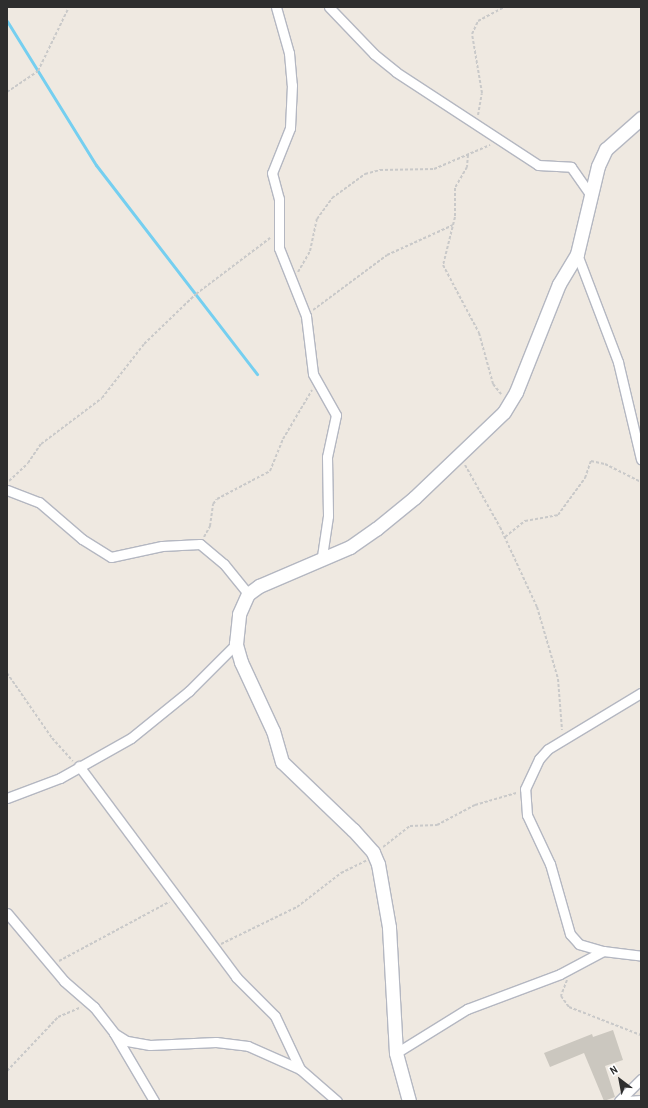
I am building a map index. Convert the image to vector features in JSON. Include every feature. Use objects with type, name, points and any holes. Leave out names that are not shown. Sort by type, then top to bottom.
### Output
[{"type":"street","points":[[276,7],[289,53],[292,85],[290,128],[272,173],[279,199],[278,236],[291,283],[306,316],[317,385],[336,415],[327,457],[328,522],[322,556]]},
{"type":"street","points":[[329,7],[374,54],[538,165],[571,167],[590,194]]},
{"type":"street","points":[[409,1101],[396,1053],[389,927],[382,879],[373,854],[282,762],[273,731],[236,644],[239,614],[248,594],[322,556],[350,547],[376,529],[462,452],[510,403],[560,284],[577,254],[590,194],[606,149],[641,118]]},
{"type":"street","points":[[577,254],[618,362],[641,459]]},
{"type":"street","points":[[7,490],[39,502],[103,555],[118,557],[162,546],[200,544],[224,564],[248,594]]},
{"type":"street","points":[[7,798],[60,778],[148,725],[236,644]]},
{"type":"street","points":[[641,694],[562,739],[539,759],[525,789],[527,815],[550,864],[570,934],[578,944],[603,951],[641,956]]},
{"type":"street","points":[[79,766],[236,977],[275,1016],[300,1069]]},
{"type":"street","points":[[7,913],[51,966],[94,1006],[114,1033],[154,1101]]},
{"type":"street","points":[[396,1053],[467,1009],[568,970],[603,951]]},
{"type":"street","points":[[114,1033],[139,1044],[216,1042],[248,1046],[300,1069],[337,1101]]},
{"type":"street","points":[[619,1101],[641,1079]]},
{"type":"street","points":[[626,1101],[641,1100]]},
{"type":"path","points":[[7,92],[38,71],[69,7]]},
{"type":"path","points":[[479,126],[482,93],[472,34],[478,21],[504,7]]},
{"type":"path","points":[[291,283],[310,251],[317,218],[332,198],[365,174],[380,170],[434,169],[502,142]]},
{"type":"path","points":[[468,155],[467,167],[455,188],[453,225],[443,265],[479,333],[493,384],[510,403]]},
{"type":"path","points":[[306,316],[386,255],[453,225]]},
{"type":"path","points":[[7,484],[41,444],[102,398],[144,344],[196,294],[258,246],[278,236]]},
{"type":"path","points":[[200,544],[210,526],[211,509],[217,499],[270,471],[283,439],[317,385]]},
{"type":"path","points":[[462,452],[465,468],[504,537],[537,607],[558,679],[562,739]]},
{"type":"path","points":[[504,537],[525,521],[558,515],[584,478],[591,461],[605,464],[641,482]]},
{"type":"path","points":[[7,673],[52,738],[79,766]]},
{"type":"path","points":[[215,947],[297,907],[341,873],[373,854],[410,826],[437,825],[475,805],[508,797],[525,789]]},
{"type":"path","points":[[51,966],[155,912],[176,895]]},
{"type":"path","points":[[568,970],[562,1002],[641,1034]]},
{"type":"path","points":[[7,1071],[58,1017],[79,1008],[94,1006]]},
{"type":"building","points":[[613,1030],[623,1060],[605,1066],[615,1097],[604,1101],[584,1053],[550,1067],[544,1053],[592,1034],[593,1037]]},
{"type":"waterway","points":[[7,21],[96,165],[257,374]]}]
